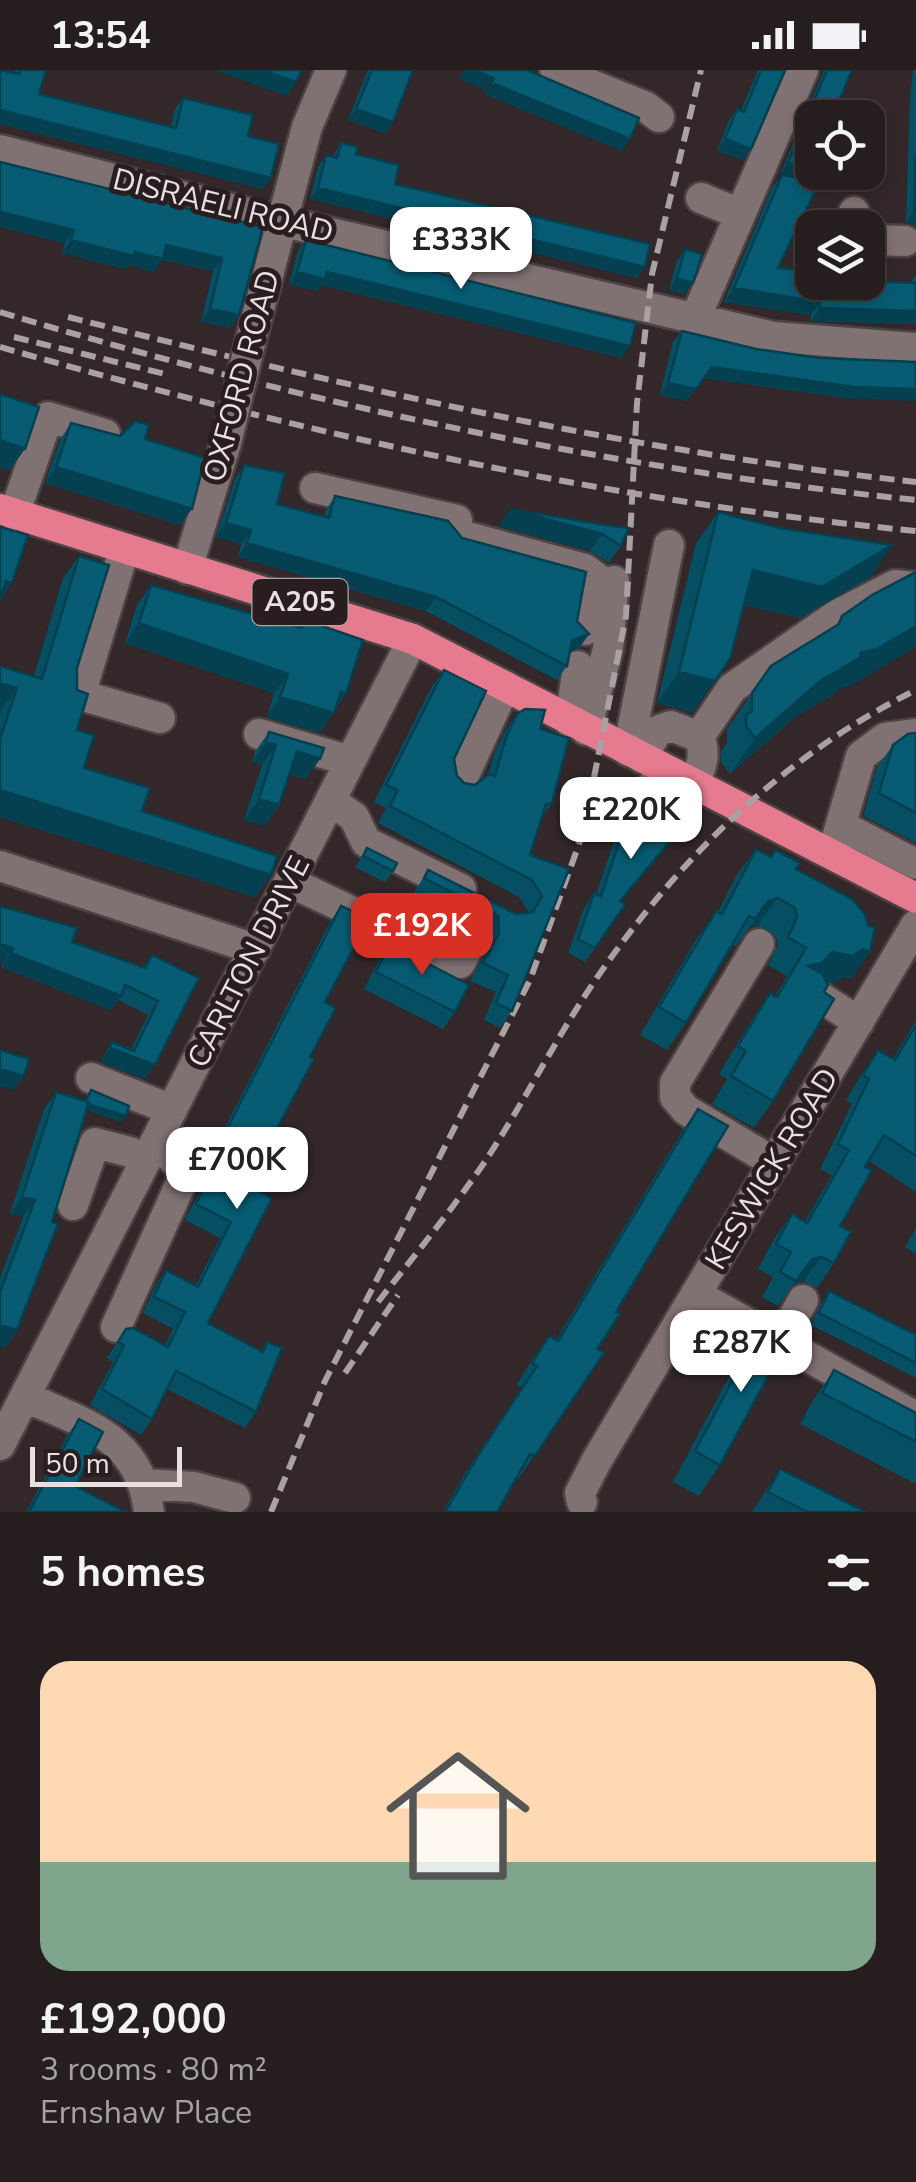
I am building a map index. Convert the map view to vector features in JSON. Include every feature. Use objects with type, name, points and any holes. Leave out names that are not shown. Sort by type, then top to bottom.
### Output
[{"type":"highway","name":"A205","points":[[7,512],[413,639],[691,784],[797,825],[834,844],[916,898]]},
{"type":"street","name":"OXFORD ROAD","points":[[187,569],[226,443],[307,127],[331,70]]},
{"type":"street","points":[[555,70],[630,84],[658,117]]},
{"type":"street","points":[[695,319],[803,70]]},
{"type":"street","name":"DISRAELI ROAD","points":[[0,150],[695,319],[774,336],[916,348]]},
{"type":"street","points":[[701,198],[740,214]]},
{"type":"street","points":[[885,241],[905,242]]},
{"type":"street","points":[[16,408],[105,434]]},
{"type":"street","points":[[7,512],[48,417]]},
{"type":"street","points":[[316,488],[436,513],[458,520],[458,534],[585,569],[596,578],[585,630]]},
{"type":"street","points":[[643,759],[669,545]]},
{"type":"street","points":[[124,550],[80,695],[160,718]]},
{"type":"street","points":[[578,726],[608,649],[614,577]]},
{"type":"street","points":[[691,784],[704,758],[699,736],[732,688],[837,615],[895,585],[916,588]]},
{"type":"street","name":"CARLTON DRIVE","points":[[0,1444],[413,639]]},
{"type":"street","points":[[578,666],[578,726]]},
{"type":"street","points":[[460,784],[506,686]]},
{"type":"street","points":[[643,759],[658,732],[672,726],[699,736]]},
{"type":"street","points":[[260,734],[350,761]]},
{"type":"street","points":[[834,844],[861,756],[885,738],[916,734]]},
{"type":"street","points":[[330,802],[354,817],[366,842],[494,906]]},
{"type":"street","points":[[834,844],[846,828],[916,864]]},
{"type":"street","points":[[0,866],[254,949]]},
{"type":"street","points":[[290,882],[460,963],[470,942]]},
{"type":"street","name":"KESWICK ROAD","points":[[583,1508],[580,1493],[597,1460],[916,925]]},
{"type":"street","points":[[759,944],[675,1082],[675,1097],[686,1110],[775,1164]]},
{"type":"street","points":[[820,996],[859,1022]]},
{"type":"street","points":[[91,1078],[172,1110]]},
{"type":"street","points":[[73,1204],[95,1143],[130,1152],[151,1152],[186,1172],[116,1326]]},
{"type":"street","points":[[697,1294],[916,1417]]},
{"type":"street","points":[[780,1341],[803,1300]]},
{"type":"street","points":[[26,1397],[119,1444],[132,1458],[147,1498],[194,1487],[235,1498]]},
{"type":"building","points":[[0,70],[19,74],[20,70],[46,70],[39,94],[176,128],[183,98],[253,115],[248,136],[279,144],[271,178],[0,110]]},
{"type":"building","points":[[261,70],[302,70],[296,82]]},
{"type":"building","points":[[372,70],[413,70],[393,122],[356,109]]},
{"type":"building","points":[[473,70],[527,70],[639,118],[630,139],[492,83],[494,78]]},
{"type":"building","points":[[761,70],[785,70],[751,149],[725,139],[737,109],[744,112]]},
{"type":"building","points":[[827,70],[852,70],[840,100],[814,100]]},
{"type":"building","points":[[341,143],[358,147],[356,154],[399,165],[395,184],[650,244],[645,267],[318,188],[326,155],[337,158]]},
{"type":"building","points":[[795,145],[795,165],[788,162]]},
{"type":"building","points":[[0,162],[263,227],[239,315],[210,309],[222,258],[166,245],[163,259],[135,252],[134,256],[71,240],[74,230],[0,212]]},
{"type":"building","points":[[782,175],[795,177],[795,190],[816,190],[806,210],[795,210],[795,233],[778,268],[795,270],[795,298],[734,288]]},
{"type":"building","points":[[306,240],[636,323],[630,346],[327,272],[325,279],[297,272]]},
{"type":"building","points":[[685,249],[702,254],[693,283],[677,278]]},
{"type":"building","points":[[885,282],[916,283],[916,311],[820,308],[820,302],[808,300],[885,300]]},
{"type":"building","points":[[682,331],[756,349],[819,358],[916,362],[916,389],[854,387],[712,367],[696,389],[668,383]]},
{"type":"building","points":[[0,394],[39,407],[25,449],[0,440]]},
{"type":"building","points":[[135,421],[149,425],[145,439],[205,458],[192,509],[56,467],[71,423],[120,436]]},
{"type":"building","points":[[244,465],[285,473],[277,504],[329,518],[335,496],[448,521],[462,538],[586,572],[577,621],[589,634],[572,641],[567,666],[436,597],[247,543],[251,530],[226,523]]},
{"type":"building","points":[[510,509],[629,528],[621,546],[602,534]]},
{"type":"building","points":[[718,512],[780,528],[892,545],[822,587],[753,570],[730,659],[715,681],[679,672]]},
{"type":"building","points":[[0,527],[28,535],[12,583],[6,581],[0,600]]},
{"type":"building","points":[[79,556],[109,565],[77,668],[77,690],[88,694],[77,730],[94,735],[84,768],[150,788],[142,811],[277,856],[271,875],[0,790],[0,739],[17,688],[0,683],[0,666],[42,679]]},
{"type":"building","points":[[916,572],[916,626],[877,649],[860,653],[861,657],[820,681],[755,738],[746,726],[746,715],[752,711],[752,693],[771,666],[839,624],[842,616],[872,595]]},
{"type":"building","points":[[151,585],[302,628],[305,620],[363,640],[346,694],[341,692],[334,713],[280,697],[288,674],[139,623]]},
{"type":"building","points":[[444,670],[486,691],[454,759],[457,776],[464,783],[475,785],[489,774],[495,776],[506,737],[517,714],[525,709],[545,710],[540,729],[569,738],[552,803],[546,804],[530,855],[569,869],[512,1011],[496,1003],[508,975],[483,963],[499,933],[498,916],[482,907],[471,910],[464,921],[458,918],[467,900],[424,878],[428,870],[516,914],[533,912],[542,896],[532,880],[390,806],[398,790],[386,785]]},
{"type":"building","points":[[269,732],[324,748],[320,759],[297,751],[279,805],[259,799],[276,745],[266,742]]},
{"type":"building","points":[[916,733],[916,813],[879,793],[893,745]]},
{"type":"building","points":[[636,793],[690,817],[620,901],[625,905],[595,948],[578,939],[594,893],[601,896]]},
{"type":"building","points":[[367,848],[397,863],[393,871],[363,856]]},
{"type":"building","points":[[756,849],[771,857],[775,850],[800,863],[796,869],[852,899],[865,914],[868,926],[875,927],[870,952],[863,949],[853,956],[832,952],[822,963],[808,966],[822,974],[828,985],[824,992],[834,999],[773,1101],[731,1076],[746,1051],[738,1046],[770,993],[777,997],[806,948],[788,937],[797,918],[795,908],[778,898],[768,901],[755,919],[749,916],[686,1023],[659,1007],[716,911],[722,914]]},
{"type":"building","points":[[0,906],[77,928],[72,942],[145,968],[152,955],[199,978],[155,1065],[110,1048],[112,1042],[134,1051],[158,1001],[125,985],[121,996],[11,953],[13,948],[0,944]]},
{"type":"building","points":[[341,906],[369,919],[325,1002],[336,1008],[310,1057],[314,1059],[266,1149],[254,1142],[235,1179],[272,1198],[208,1323],[263,1352],[267,1342],[282,1348],[256,1412],[176,1371],[152,1419],[102,1389],[124,1345],[118,1342],[126,1329],[133,1328],[168,1347],[185,1312],[154,1297],[166,1270],[198,1287],[231,1222],[196,1204],[233,1132],[227,1129]]},
{"type":"building","points":[[390,944],[469,985],[455,1012],[376,972]]},
{"type":"building","points":[[916,1025],[916,1156],[884,1135],[865,1167],[872,1170],[840,1226],[851,1232],[834,1263],[821,1257],[812,1259],[796,1281],[780,1272],[791,1252],[776,1244],[792,1214],[807,1223],[849,1150],[838,1144],[869,1079],[863,1075],[878,1050],[895,1060]]},
{"type":"building","points":[[0,1050],[29,1059],[24,1076],[0,1069]]},
{"type":"building","points":[[91,1090],[129,1106],[126,1116],[88,1104]]},
{"type":"building","points":[[56,1092],[89,1102],[52,1222],[58,1224],[17,1330],[0,1325],[0,1292],[35,1200],[22,1197]]},
{"type":"building","points":[[698,1109],[728,1126],[616,1312],[620,1314],[597,1349],[604,1353],[535,1456],[530,1454],[497,1512],[445,1512],[537,1366],[532,1363],[549,1336],[558,1341]]},
{"type":"building","points":[[829,1291],[916,1335],[916,1363],[819,1313]]},
{"type":"building","points":[[762,1325],[788,1339],[720,1465],[695,1451]]},
{"type":"building","points":[[834,1370],[916,1413],[916,1442],[822,1393]]},
{"type":"building","points":[[79,1419],[103,1432],[75,1486],[126,1512],[29,1512]]},
{"type":"building","points":[[780,1469],[866,1512],[808,1512],[768,1492]]},
{"type":"railway","points":[[271,1512],[325,1381],[530,980],[583,833],[626,616],[637,403],[652,274],[701,70]]},
{"type":"railway","points":[[0,312],[225,375],[454,428],[684,470],[916,500]]},
{"type":"railway","points":[[68,317],[383,392],[595,435],[916,482]]},
{"type":"railway","points":[[14,337],[165,374]]},
{"type":"railway","points":[[0,347],[226,407],[454,460],[684,502],[916,531]]},
{"type":"railway","points":[[378,1302],[484,1163],[587,993],[668,885],[704,846],[782,776],[824,744],[916,690]]},
{"type":"railway","points":[[345,1373],[398,1295]]}]
